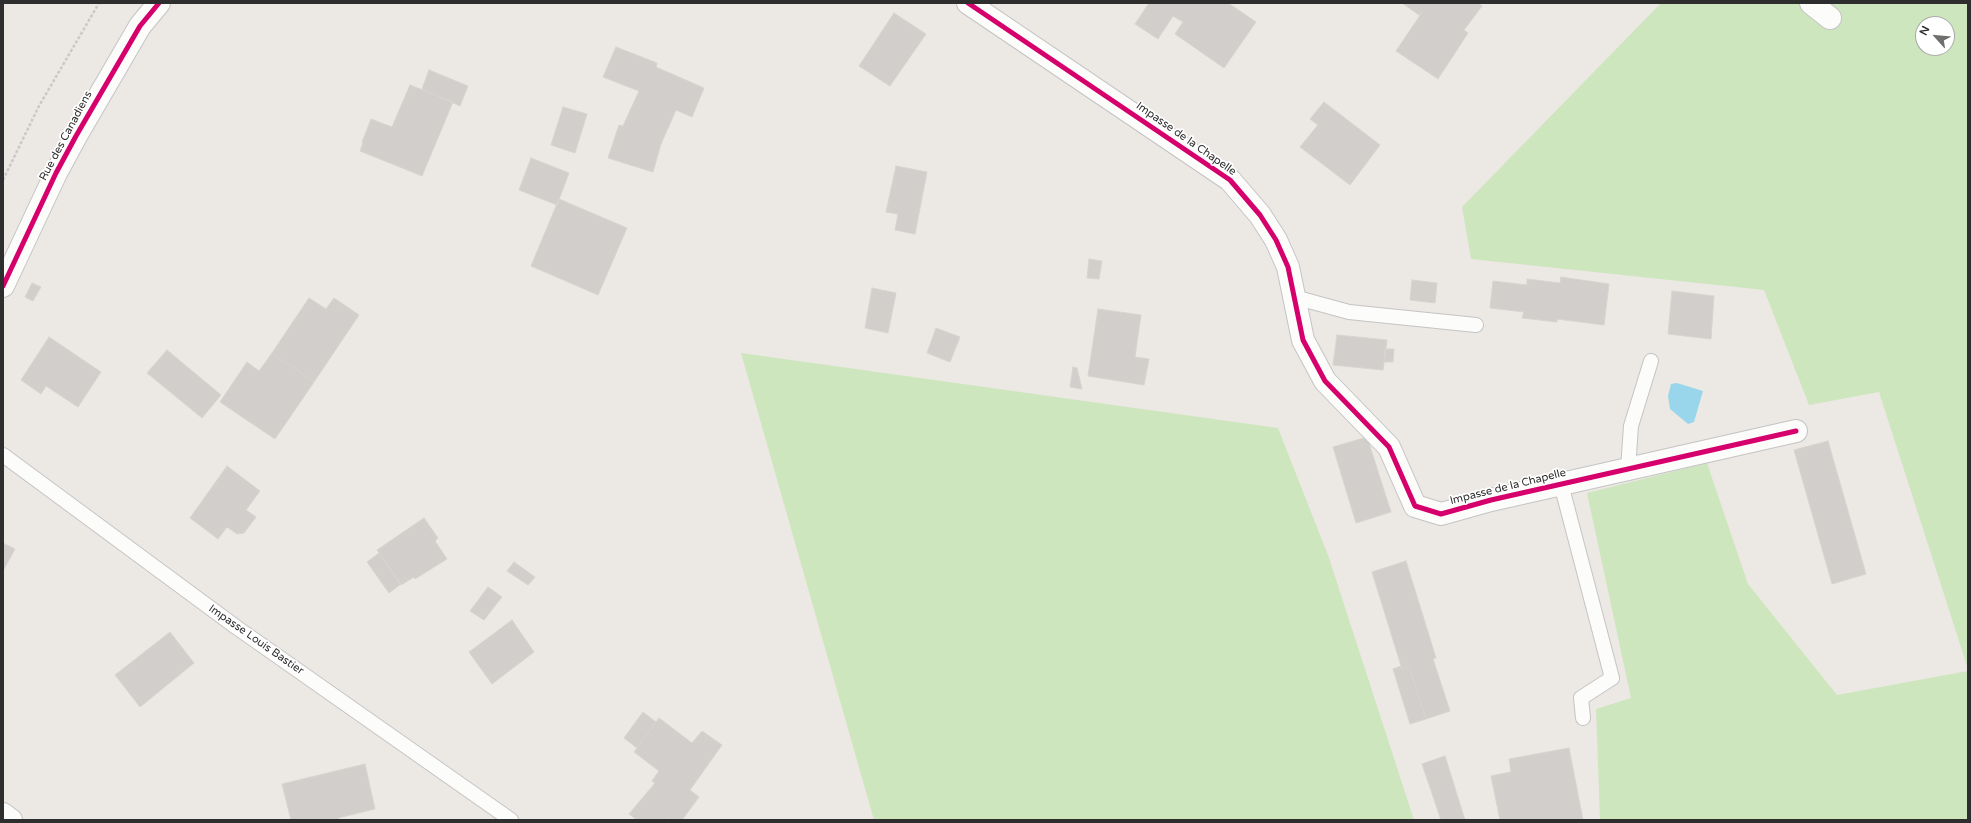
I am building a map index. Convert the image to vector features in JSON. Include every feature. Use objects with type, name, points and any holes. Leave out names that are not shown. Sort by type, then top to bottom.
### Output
[{"type":"street","name":"Rue des Canadiens","points":[[3,286],[76,136],[140,26],[159,3]]},
{"type":"street","name":"Impasse de la Chapelle","points":[[968,3],[1230,180],[1260,215],[1276,240],[1288,267],[1303,340],[1325,381],[1389,447],[1415,506],[1441,514],[1561,484],[1796,431]]},
{"type":"street","points":[[1811,3],[1830,18]]},
{"type":"street","points":[[3,814],[11,820]]},
{"type":"lane","points":[[1294,297],[1349,312],[1476,325]]},
{"type":"lane","points":[[1628,469],[1631,426],[1651,361]]},
{"type":"lane","name":"Impasse Louis Bastier","points":[[3,455],[236,627],[511,820]]},
{"type":"lane","points":[[1561,484],[1612,678],[1581,698],[1583,718]]},
{"type":"path","points":[[3,180],[39,106],[99,3]]},
{"type":"green space","points":[[1661,3],[1968,3],[1968,669],[1879,392],[1809,405],[1764,290],[1471,259],[1462,207]]},
{"type":"green space","points":[[741,353],[1278,428],[1329,558],[1414,820],[874,820]]},
{"type":"green space","points":[[1707,463],[1748,584],[1837,695],[1968,671],[1968,820],[1600,820],[1596,709],[1631,698],[1587,493]]},
{"type":"water","points":[[1677,383],[1703,391],[1694,422],[1688,424],[1670,409],[1668,396],[1671,384]]},
{"type":"building","points":[[1149,3],[1228,3],[1256,22],[1224,68],[1175,34],[1183,22],[1173,16],[1158,39],[1135,24]]},
{"type":"building","points":[[1402,3],[1478,3],[1482,6],[1464,30],[1468,33],[1438,79],[1396,51],[1423,11],[1419,15]]},
{"type":"building","points":[[894,13],[926,34],[890,86],[859,66]]},
{"type":"building","points":[[616,47],[657,63],[656,67],[704,88],[692,117],[676,110],[661,144],[653,172],[608,158],[619,125],[623,126],[639,91],[603,77]]},
{"type":"building","points":[[429,70],[468,86],[460,106],[422,89]]},
{"type":"building","points":[[410,85],[453,102],[422,176],[360,151],[371,119],[392,127]]},
{"type":"building","points":[[1324,102],[1380,145],[1350,185],[1300,147],[1318,125],[1310,119]]},
{"type":"building","points":[[563,107],[587,114],[575,153],[551,145]]},
{"type":"building","points":[[531,158],[569,173],[557,205],[519,190]]},
{"type":"building","points":[[896,166],[927,172],[915,234],[895,230],[898,214],[886,212]]},
{"type":"building","points":[[559,199],[627,228],[598,295],[531,266]]},
{"type":"building","points":[[1089,259],[1102,261],[1099,279],[1087,278]]},
{"type":"building","points":[[1561,277],[1609,284],[1604,325],[1557,319],[1557,322],[1522,318],[1524,312],[1490,308],[1493,281],[1527,285],[1527,279],[1560,283]]},
{"type":"building","points":[[1412,280],[1437,283],[1435,303],[1410,300]]},
{"type":"building","points":[[32,283],[41,287],[33,301],[25,297]]},
{"type":"building","points":[[872,288],[896,293],[888,333],[865,328]]},
{"type":"building","points":[[1672,291],[1714,296],[1711,339],[1668,334]]},
{"type":"building","points":[[309,298],[326,309],[334,298],[359,315],[314,382],[272,353]]},
{"type":"building","points":[[1098,309],[1141,315],[1135,357],[1149,359],[1144,385],[1088,376]]},
{"type":"building","points":[[936,328],[960,337],[950,362],[927,353]]},
{"type":"building","points":[[1337,335],[1387,340],[1383,370],[1333,365]]},
{"type":"building","points":[[49,337],[101,372],[78,407],[46,386],[41,394],[21,380]]},
{"type":"building","points":[[1385,349],[1394,349],[1393,362],[1384,362]]},
{"type":"building","points":[[167,350],[221,395],[202,418],[147,373]]},
{"type":"building","points":[[272,353],[314,382],[275,439],[220,402],[247,362],[259,371]]},
{"type":"building","points":[[1073,367],[1077,368],[1082,389],[1070,387]]},
{"type":"building","points":[[1367,437],[1391,512],[1356,523],[1333,447]]},
{"type":"building","points":[[1828,441],[1866,574],[1832,584],[1794,450]]},
{"type":"building","points":[[227,466],[260,491],[246,510],[256,517],[244,533],[237,534],[227,527],[218,539],[190,518]]},
{"type":"building","points":[[424,518],[438,538],[435,541],[447,559],[415,579],[414,577],[401,585],[377,550]]},
{"type":"building","points":[[3,543],[15,549],[3,571]]},
{"type":"building","points":[[379,553],[401,584],[389,593],[367,562]]},
{"type":"building","points":[[1406,561],[1436,658],[1433,659],[1450,711],[1426,719],[1409,667],[1402,669],[1372,572]]},
{"type":"building","points":[[514,562],[535,577],[528,585],[507,571]]},
{"type":"building","points":[[488,587],[502,597],[484,620],[470,611]]},
{"type":"building","points":[[512,620],[534,652],[492,684],[469,652]]},
{"type":"building","points":[[170,632],[194,663],[140,707],[115,675]]},
{"type":"building","points":[[1401,666],[1402,669],[1409,667],[1426,719],[1410,724],[1393,669]]},
{"type":"building","points":[[643,712],[656,722],[637,748],[624,738]]},
{"type":"building","points":[[659,718],[692,743],[702,731],[722,745],[690,790],[699,797],[682,820],[670,820],[667,818],[666,820],[637,820],[629,814],[655,783],[652,781],[659,771],[634,752]]},
{"type":"building","points":[[1569,748],[1583,820],[1500,820],[1491,776],[1511,772],[1509,759]]},
{"type":"building","points":[[1445,756],[1465,820],[1441,820],[1422,764]]},
{"type":"building","points":[[365,764],[375,809],[338,818],[339,820],[291,820],[282,784]]},
{"type":"cycle path","points":[[3,286],[56,173],[76,136],[140,26],[159,3]]},
{"type":"cycle path","points":[[968,3],[1230,180],[1260,215],[1276,240],[1288,267],[1303,340],[1325,381],[1389,447],[1415,506],[1441,514],[1491,500],[1796,431]]}]
